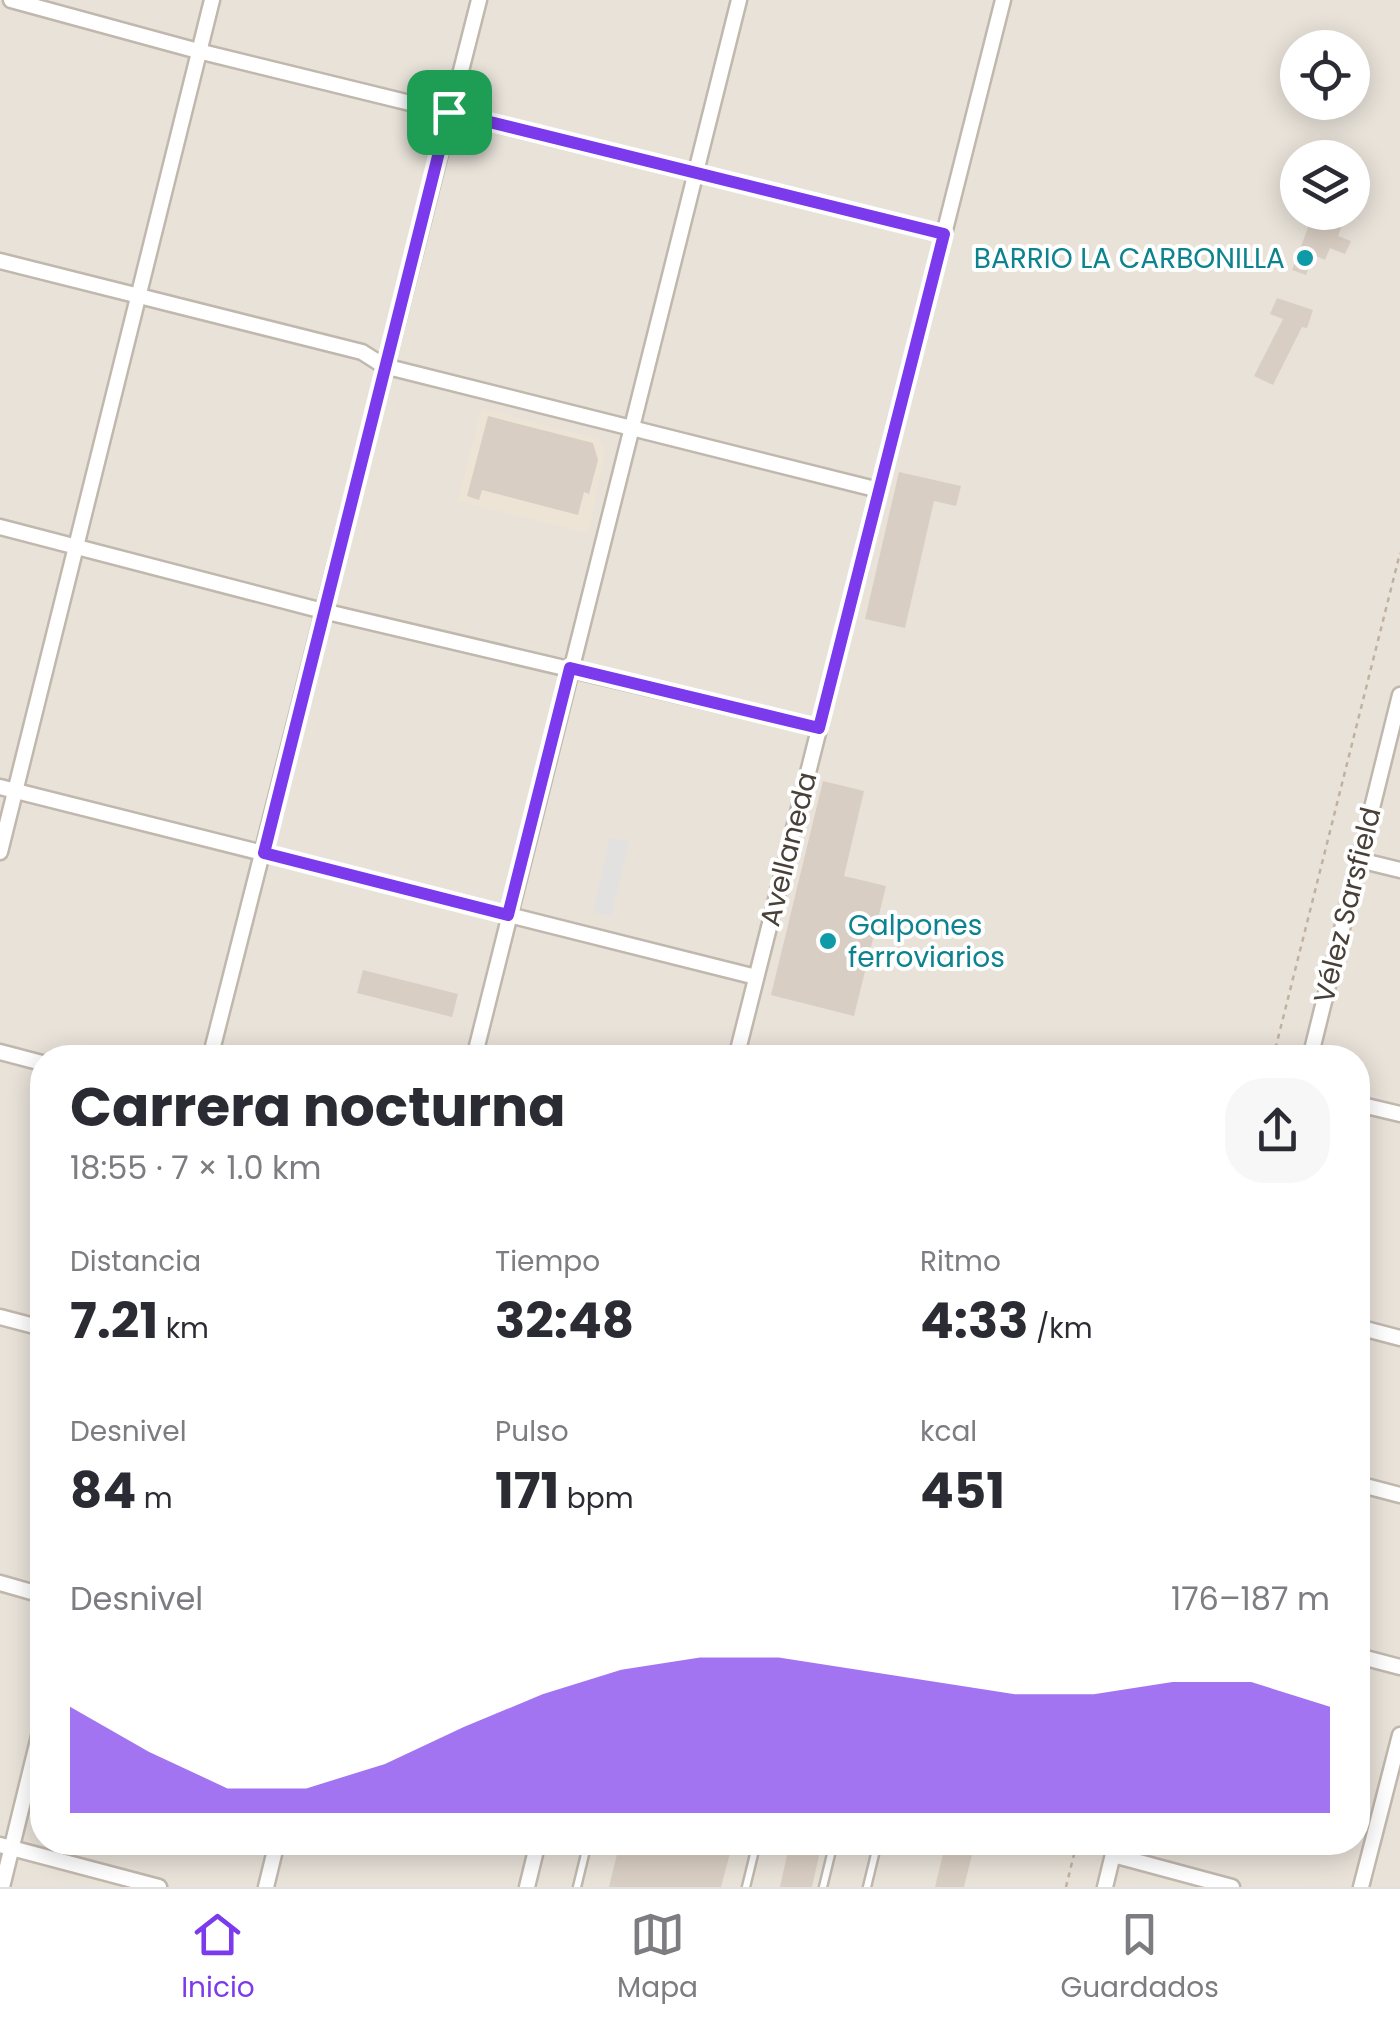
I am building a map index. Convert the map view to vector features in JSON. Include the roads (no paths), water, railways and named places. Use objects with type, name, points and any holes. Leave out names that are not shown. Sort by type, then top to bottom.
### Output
[{"type":"street","points":[[11,0],[198,51],[944,234]]},
{"type":"street","points":[[0,852],[212,0]]},
{"type":"street","points":[[213,1045],[479,0]]},
{"type":"street","points":[[477,1045],[739,0]]},
{"type":"street","name":"Avellaneda","points":[[739,1045],[1003,0]]},
{"type":"street","points":[[0,261],[362,352],[384,366],[879,490]]},
{"type":"street","points":[[0,527],[323,611],[819,728]]},
{"type":"street","name":"Vélez Sarsfield","points":[[1313,1045],[1400,695]]},
{"type":"street","points":[[0,787],[756,977]]},
{"type":"street","points":[[1358,860],[1400,870]]},
{"type":"street","points":[[0,1052],[30,1060]]},
{"type":"street","points":[[1370,1107],[1400,1114]]},
{"type":"street","points":[[0,1318],[30,1325]]},
{"type":"street","points":[[1370,1331],[1400,1338]]},
{"type":"street","points":[[1370,1487],[1400,1495]]},
{"type":"street","points":[[0,1583],[30,1591]]},
{"type":"street","points":[[1370,1659],[1400,1667]]},
{"type":"street","points":[[1370,1852],[1400,1736]]},
{"type":"street","points":[[2,1887],[6,1846],[30,1765]]},
{"type":"street","points":[[40,1855],[159,1887]]},
{"type":"street","points":[[266,1887],[274,1855]]},
{"type":"street","points":[[527,1887],[535,1855]]},
{"type":"street","points":[[1105,1887],[1113,1855]]},
{"type":"street","points":[[1133,1855],[1232,1887]]},
{"type":"street","points":[[1361,1887],[1369,1855]]},
{"type":"lane","points":[[577,1887],[585,1855]]},
{"type":"lane","points":[[746,1887],[754,1855]]},
{"type":"lane","points":[[823,1887],[831,1855]]},
{"type":"lane","points":[[866,1887],[875,1855]]},
{"type":"place","name":"BARRIO LA CARBONILLA","points":[[1305,258]]},
{"type":"place","name":"Galpones ferroviarios","points":[[828,941]]}]
